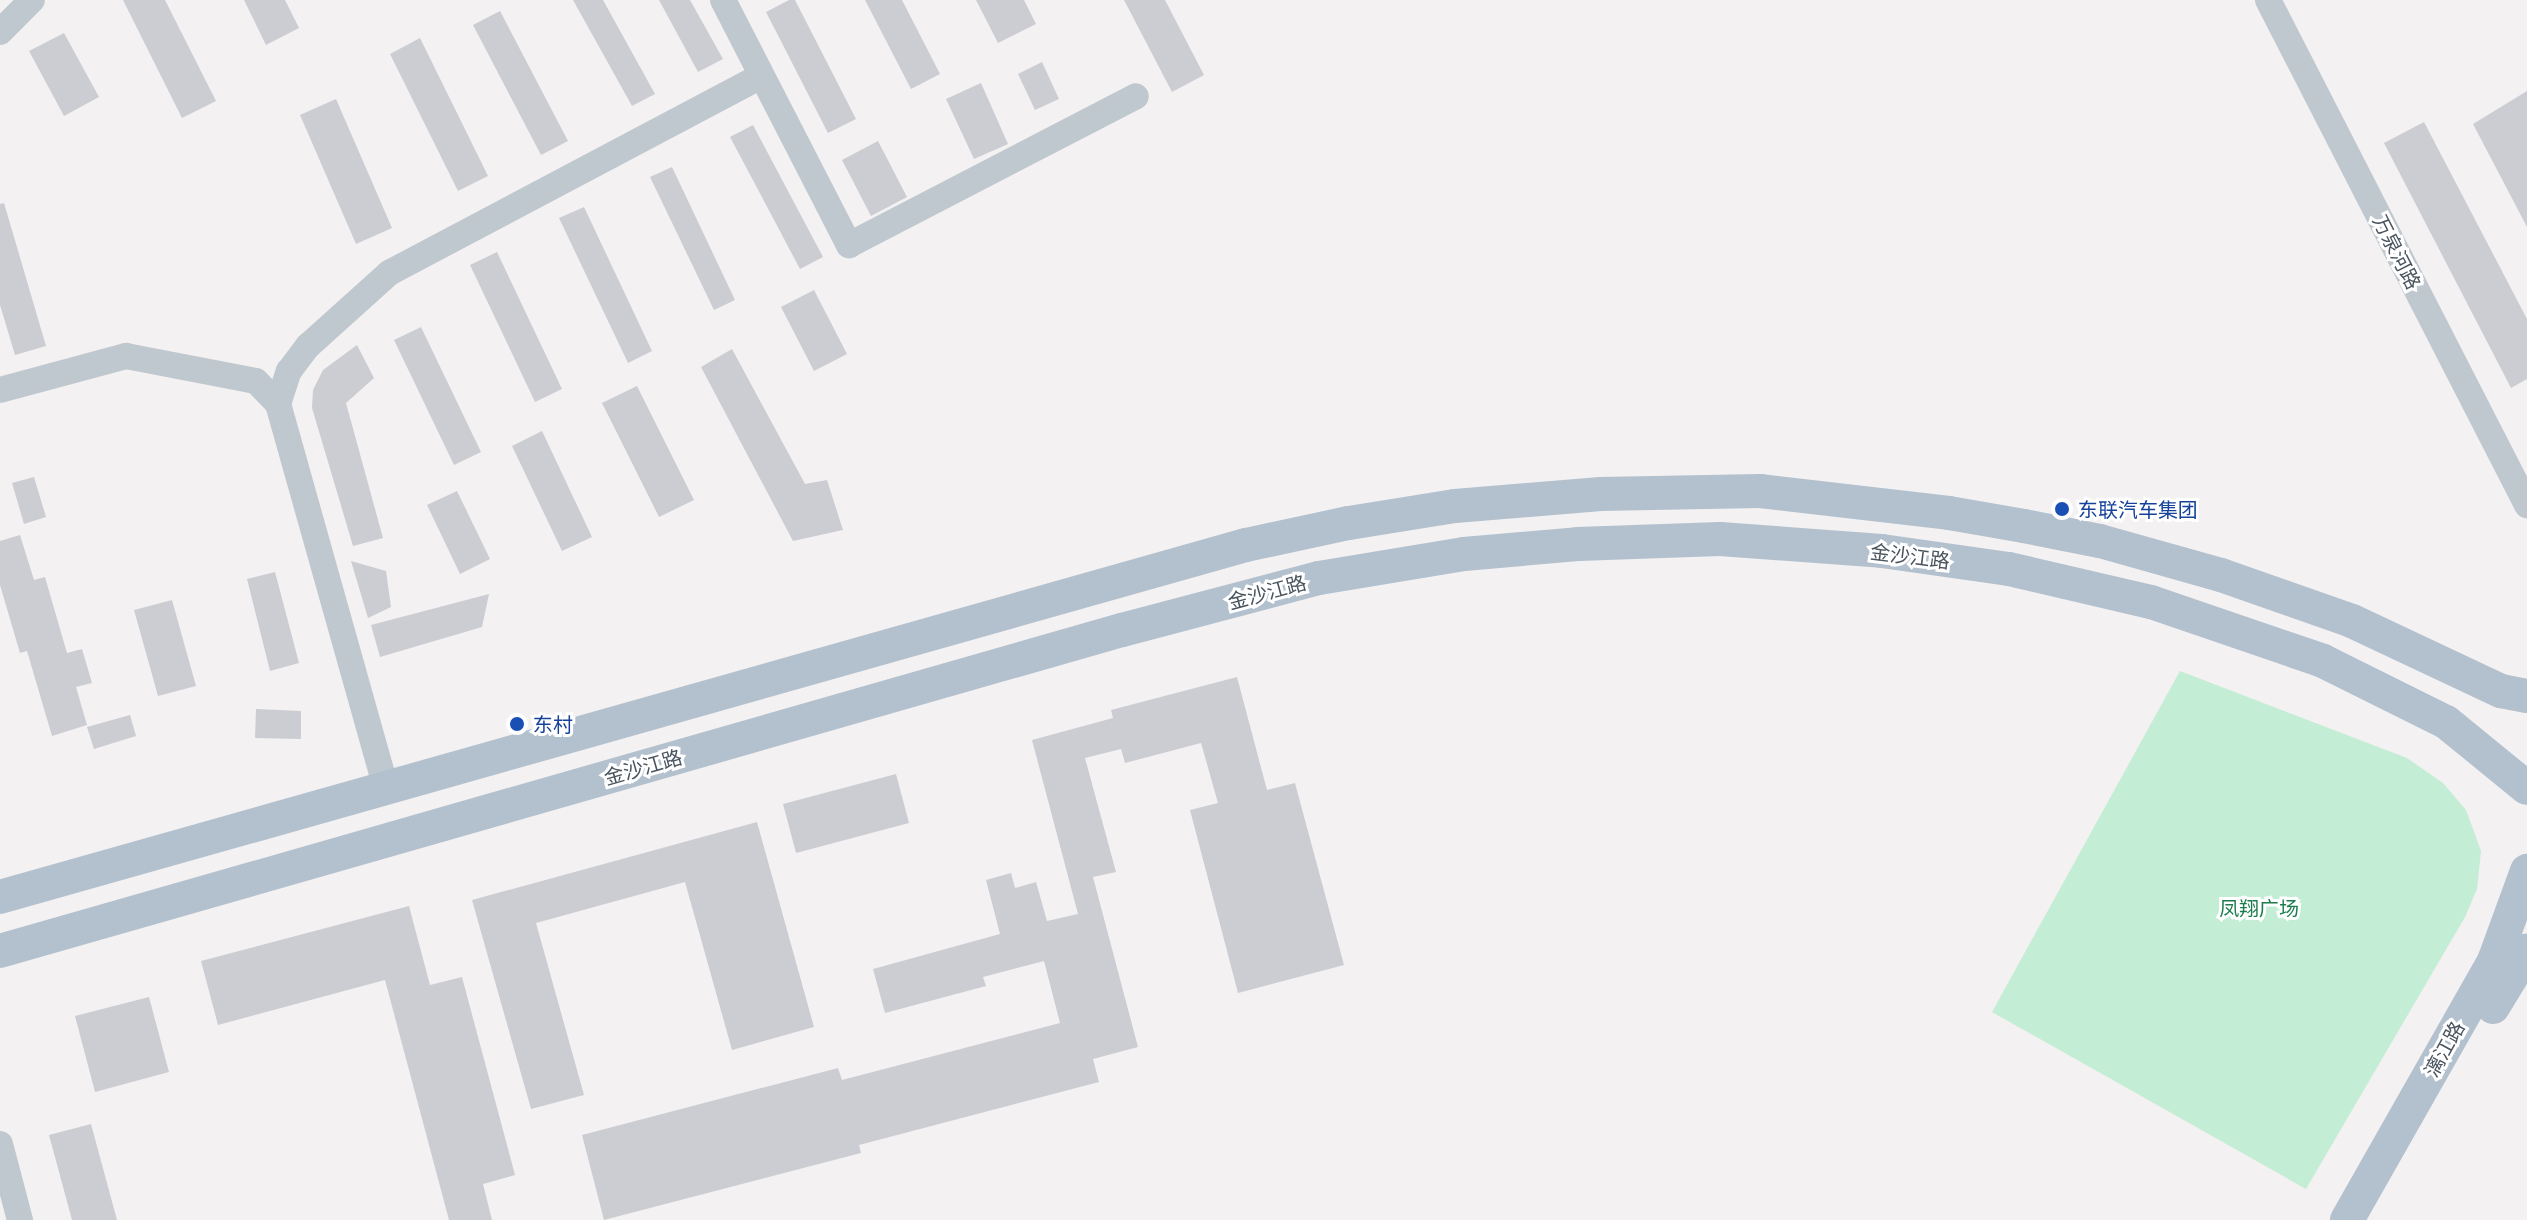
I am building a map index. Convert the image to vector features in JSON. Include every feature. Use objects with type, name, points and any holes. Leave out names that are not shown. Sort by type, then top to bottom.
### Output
[{"type":"main road","points":[[0,897],[1246,545],[1349,523],[1455,506],[1601,494],[1760,491],[1949,513],[2100,541],[2221,575],[2352,621],[2501,691],[2527,696]]},
{"type":"main road","name":"金沙江路","points":[[0,951],[1122,630],[1319,578],[1464,554],[1578,544],[1720,539],[1882,551],[2009,569],[2151,602],[2323,661],[2364,681],[2446,722],[2527,788]]},
{"type":"main road","name":"漓江路","points":[[2347,1220],[2494,961],[2527,871]]},
{"type":"main road","name":"漓江路","points":[[2373,1220],[2527,951]]},
{"type":"street","points":[[0,32],[32,0]]},
{"type":"street","points":[[723,0],[849,245],[1136,96]]},
{"type":"street","name":"万泉河路","points":[[2268,0],[2527,505]]},
{"type":"street","points":[[278,404],[289,371],[308,346],[389,273],[761,76]]},
{"type":"street","points":[[0,390],[126,356],[256,381],[278,404],[386,788]]},
{"type":"street","points":[[0,1144],[20,1220]]},
{"type":"green space","name":"凤翔广场","points":[[2180,671],[2407,758],[2443,783],[2466,810],[2481,851],[2477,889],[2465,917],[2306,1189],[1992,1012]]},
{"type":"building","points":[[123,0],[165,0],[216,101],[182,118]]},
{"type":"building","points":[[244,0],[285,0],[299,28],[266,45]]},
{"type":"building","points":[[573,0],[603,0],[655,94],[632,106]]},
{"type":"building","points":[[659,0],[690,0],[723,59],[698,72]]},
{"type":"building","points":[[795,0],[856,119],[828,133],[766,12]]},
{"type":"building","points":[[865,0],[902,0],[940,74],[911,89]]},
{"type":"building","points":[[976,0],[1024,0],[1036,24],[998,43]]},
{"type":"building","points":[[1124,0],[1165,0],[1204,75],[1172,92]]},
{"type":"building","points":[[500,11],[568,141],[541,155],[473,25]]},
{"type":"building","points":[[64,33],[99,97],[64,116],[29,51]]},
{"type":"building","points":[[420,38],[488,176],[458,191],[390,54]]},
{"type":"building","points":[[1042,62],[1059,99],[1035,110],[1018,74]]},
{"type":"building","points":[[981,83],[1008,144],[974,159],[946,99]]},
{"type":"building","points":[[2527,91],[2527,227],[2473,124]]},
{"type":"building","points":[[336,99],[392,228],[356,244],[300,115]]},
{"type":"building","points":[[2424,122],[2527,319],[2527,379],[2511,388],[2384,143]]},
{"type":"building","points":[[753,125],[823,257],[800,269],[730,137]]},
{"type":"building","points":[[878,141],[907,197],[871,216],[842,160]]},
{"type":"building","points":[[672,167],[735,300],[714,310],[650,177]]},
{"type":"building","points":[[4,203],[46,346],[15,355],[0,305],[0,204]]},
{"type":"building","points":[[584,207],[652,351],[628,363],[559,218]]},
{"type":"building","points":[[497,252],[562,389],[535,402],[470,265]]},
{"type":"building","points":[[814,290],[847,354],[814,371],[781,307]]},
{"type":"building","points":[[421,327],[481,452],[454,465],[394,340]]},
{"type":"building","points":[[357,345],[374,378],[346,403],[383,538],[353,546],[312,408],[313,390],[323,370]]},
{"type":"building","points":[[732,349],[805,484],[827,480],[843,530],[793,541],[701,367]]},
{"type":"building","points":[[637,386],[694,500],[659,517],[602,403]]},
{"type":"building","points":[[542,431],[592,537],[562,551],[512,446]]},
{"type":"building","points":[[34,477],[46,517],[24,524],[12,483]]},
{"type":"building","points":[[457,491],[490,559],[460,574],[427,505]]},
{"type":"building","points":[[20,535],[34,580],[45,577],[67,653],[82,649],[92,683],[76,687],[87,725],[52,736],[27,651],[20,653],[0,585],[0,541]]},
{"type":"building","points":[[351,561],[386,571],[391,607],[368,618]]},
{"type":"building","points":[[275,572],[299,663],[270,671],[247,579]]},
{"type":"building","points":[[489,594],[482,627],[380,657],[371,625]]},
{"type":"building","points":[[172,600],[196,686],[158,696],[134,610]]},
{"type":"building","points":[[1237,677],[1267,790],[1295,783],[1344,965],[1238,993],[1190,810],[1218,803],[1201,743],[1125,763],[1121,749],[1085,758],[1116,872],[1093,877],[1138,1047],[1093,1059],[1099,1082],[859,1145],[861,1153],[604,1220],[582,1135],[838,1068],[842,1080],[1060,1023],[1044,961],[983,977],[986,986],[885,1013],[873,969],[1000,934],[986,880],[1011,873],[1015,888],[1036,882],[1047,921],[1078,914],[1032,740],[1113,718],[1111,710]]},
{"type":"building","points":[[256,709],[301,711],[301,739],[255,738]]},
{"type":"building","points":[[130,715],[136,736],[94,749],[87,727]]},
{"type":"building","points":[[896,774],[909,823],[796,853],[783,804]]},
{"type":"building","points":[[757,822],[814,1027],[732,1050],[685,882],[536,923],[584,1095],[531,1109],[472,900]]},
{"type":"building","points":[[409,906],[430,985],[462,977],[515,1175],[483,1184],[492,1220],[449,1220],[385,980],[218,1025],[201,961]]},
{"type":"building","points":[[149,997],[169,1072],[95,1092],[75,1016]]},
{"type":"building","points":[[91,1124],[117,1220],[72,1220],[49,1135]]},
{"type":"place","name":"东联汽车集团","points":[[2062,509]]},
{"type":"place","name":"东村","points":[[517,724]]}]
